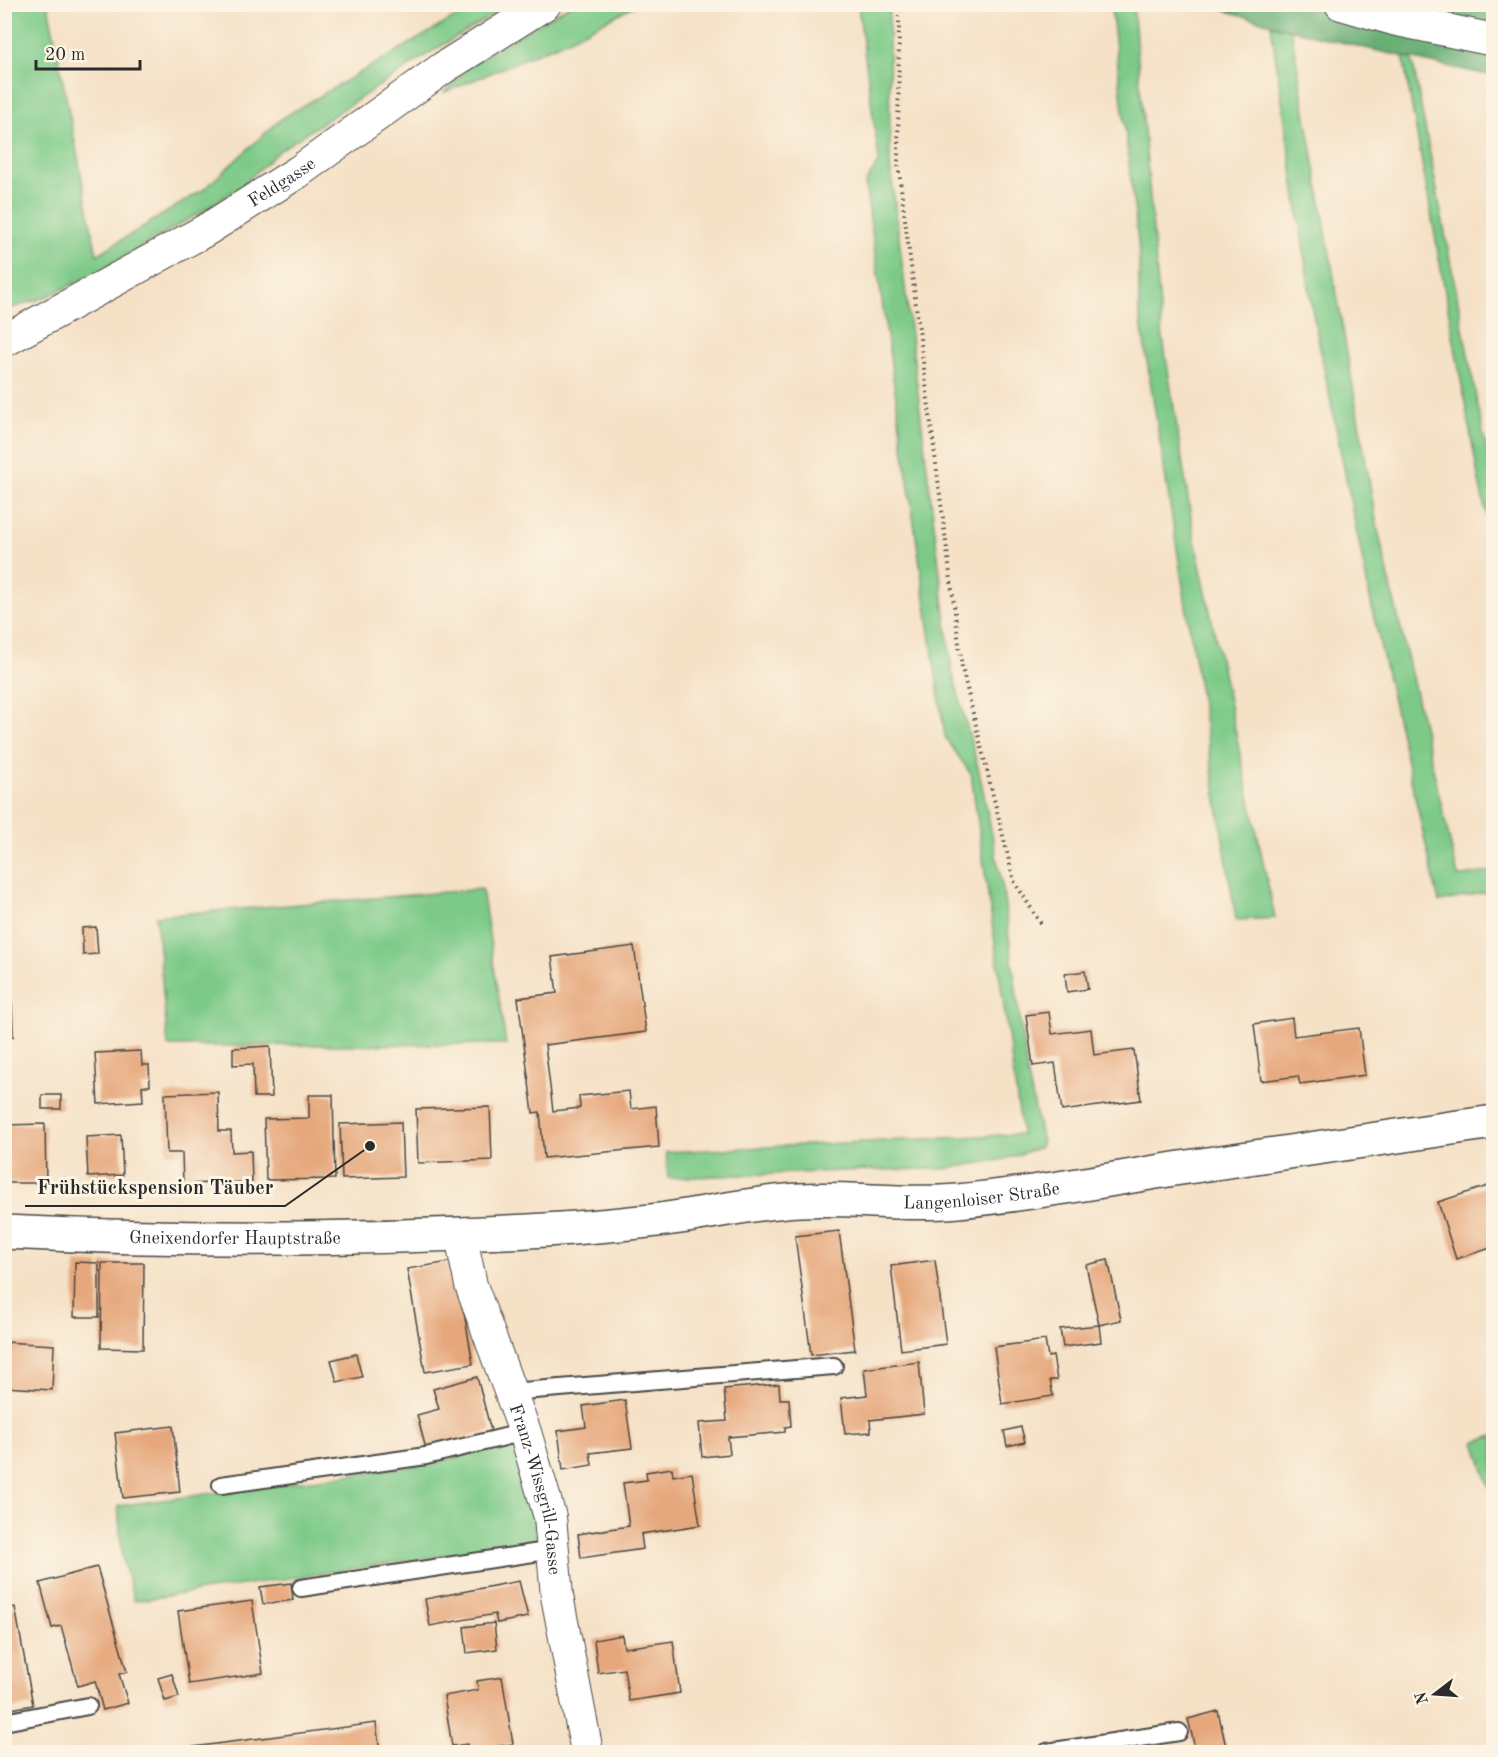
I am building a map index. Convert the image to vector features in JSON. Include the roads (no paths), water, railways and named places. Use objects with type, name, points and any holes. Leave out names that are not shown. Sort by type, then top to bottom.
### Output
[{"type":"street","name":"Feldgasse","points":[[4,341],[206,230],[298,172],[443,68],[545,4]]},
{"type":"street","points":[[1341,4],[1393,19],[1494,40]]},
{"type":"street","name":"Langenloiser Straße","points":[[464,1234],[628,1223],[674,1218],[755,1204],[802,1200],[955,1201],[1494,1122]]},
{"type":"street","name":"Gneixendorfer Hauptstraße","points":[[4,1232],[113,1238],[234,1239],[327,1239],[464,1234]]},
{"type":"street","name":"Franz-Wissgrill-Gasse","points":[[464,1234],[464,1252],[471,1285],[525,1432],[550,1517],[557,1596],[587,1752]]},
{"type":"lane","points":[[510,1392],[834,1365]]},
{"type":"lane","points":[[221,1485],[426,1456],[525,1432]]},
{"type":"lane","points":[[302,1588],[553,1550]]},
{"type":"lane","points":[[4,1722],[88,1706]]},
{"type":"lane","points":[[1047,1752],[1179,1732]]},
{"type":"place","name":"Frühstückspension Täuber","points":[[370,1146]]}]
